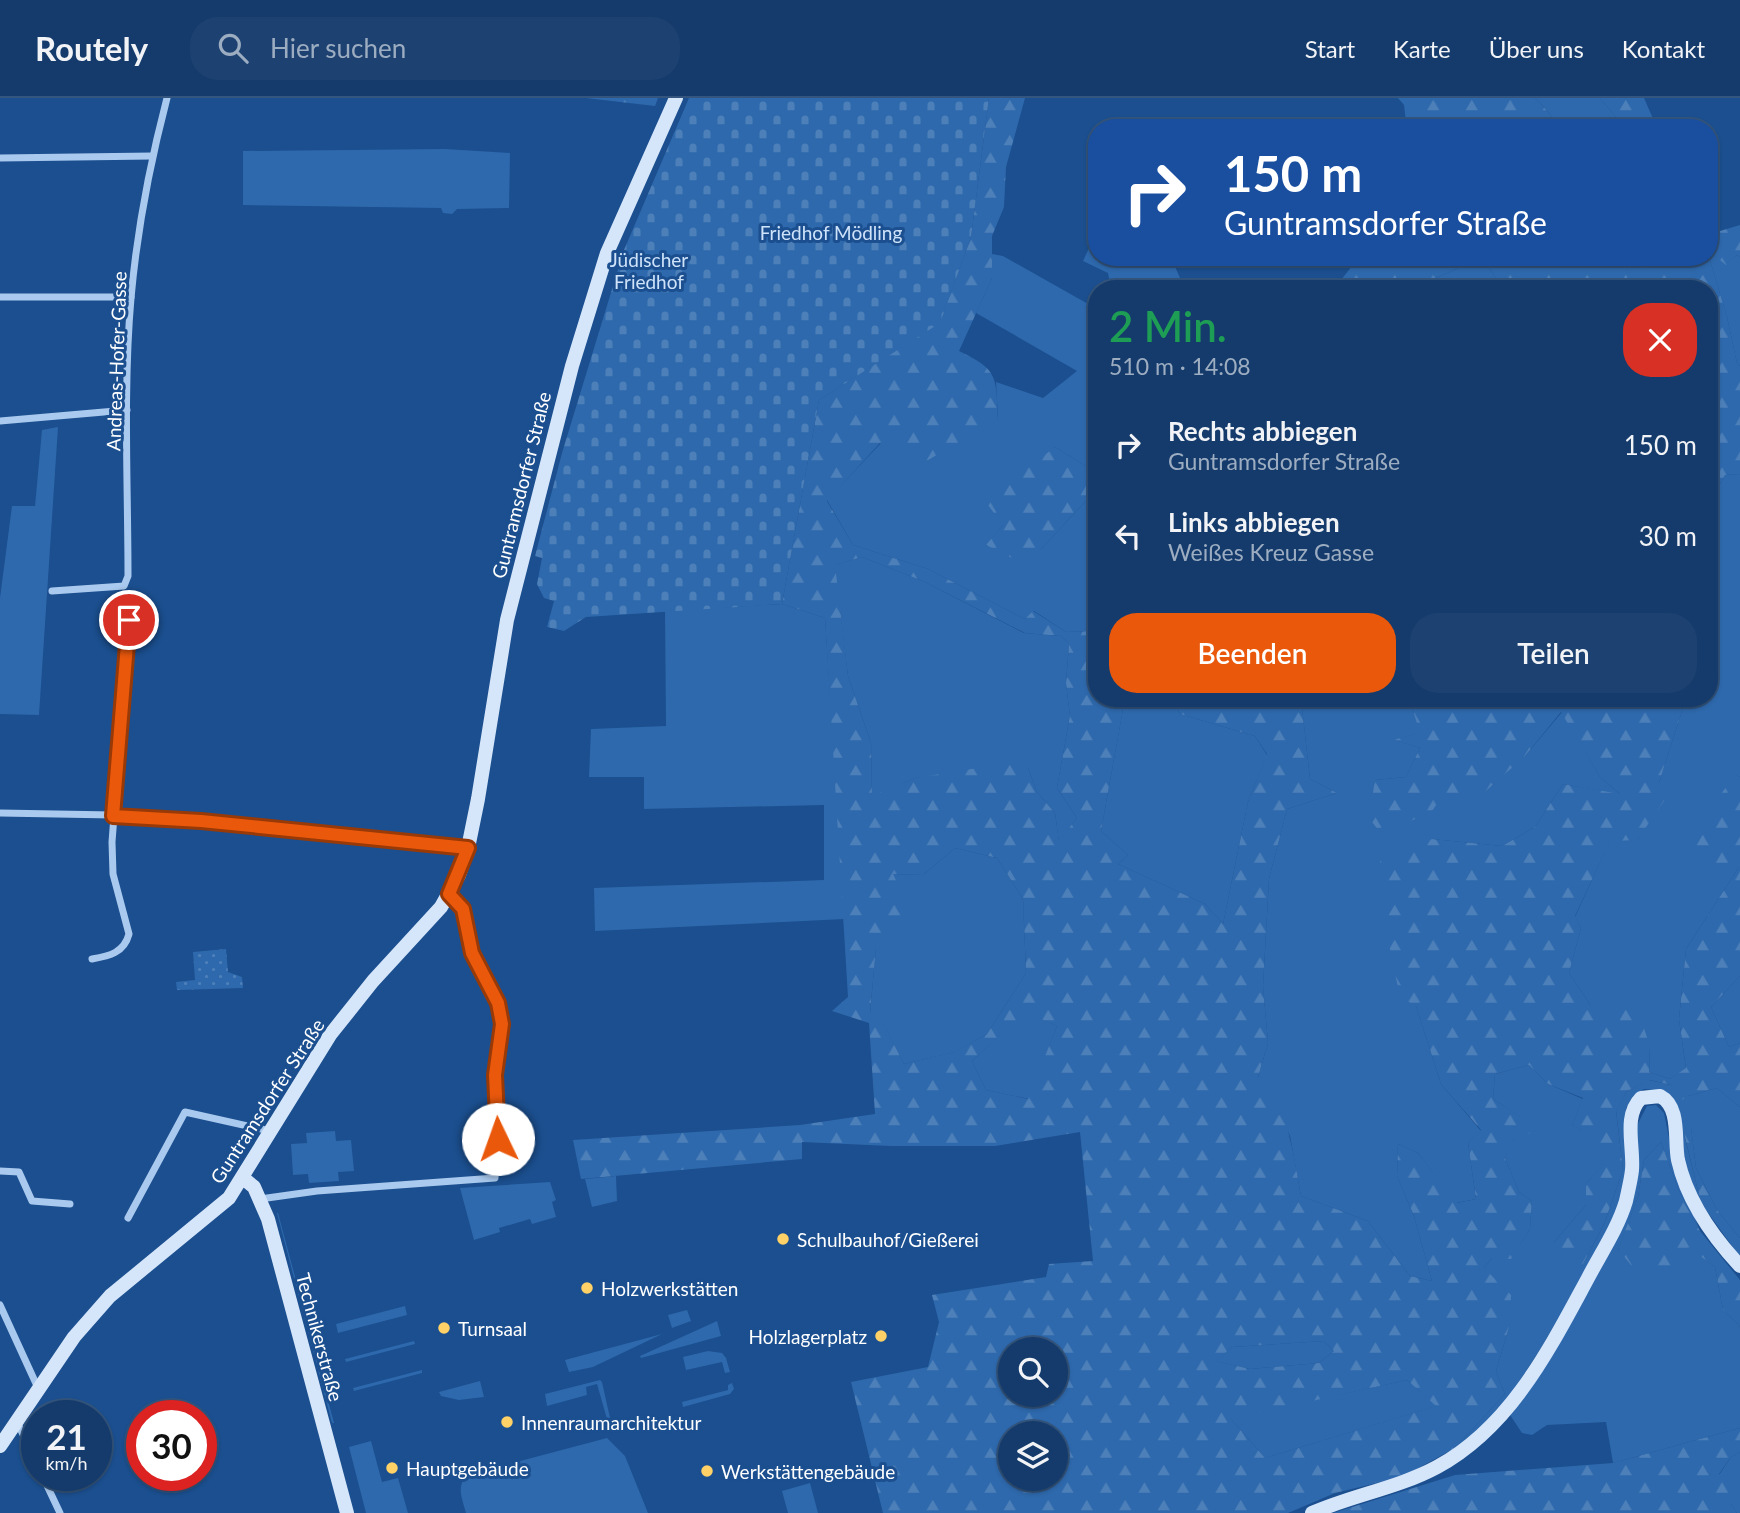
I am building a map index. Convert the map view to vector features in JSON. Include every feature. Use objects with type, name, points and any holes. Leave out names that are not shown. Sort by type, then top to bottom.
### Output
[{"type":"street","name":"Andreas-Hofer-Gasse","points":[[52,591],[124,586],[128,576],[127,410],[131,297],[152,156],[167,98]]},
{"type":"street","name":"Guntramsdorfer Straße","points":[[0,1446],[74,1337],[110,1296],[229,1198],[330,1035],[373,981],[441,907],[449,894],[468,848],[507,620],[572,366],[607,253],[676,98]]},
{"type":"street","points":[[0,158],[152,156]]},
{"type":"street","points":[[0,297],[131,297]]},
{"type":"street","points":[[0,421],[127,410]]},
{"type":"street","points":[[92,959],[111,956],[127,943],[129,934],[113,874],[113,816],[129,620]]},
{"type":"street","points":[[0,813],[201,821],[468,848]]},
{"type":"street","points":[[260,1199],[317,1191],[495,1178],[498,1139],[495,1075],[502,1024],[498,1003],[472,953],[463,909],[449,894]]},
{"type":"street","points":[[1312,1513],[1329,1510],[1407,1482],[1440,1466],[1479,1439],[1510,1406],[1553,1342],[1625,1205],[1632,1170],[1631,1115],[1642,1098],[1660,1096],[1669,1105],[1673,1112],[1676,1148],[1684,1178],[1700,1215],[1740,1266]]},
{"type":"street","points":[[128,1218],[185,1112],[270,1131]]},
{"type":"street","points":[[0,1171],[19,1172],[32,1201],[70,1204]]},
{"type":"street","name":"Technikerstraße","points":[[243,1178],[254,1188],[268,1219],[347,1513]]},
{"type":"street","points":[[0,1305],[38,1388]]},
{"type":"street","points":[[17,1422],[21,1430]]},
{"type":"street","points":[[50,1491],[60,1513]]},
{"type":"green space","points":[[586,98],[658,98],[655,106]]},
{"type":"green space","name":"Friedhof Mödling","points":[[689,98],[989,98],[971,237],[940,323],[819,400],[782,604],[586,617],[564,631],[547,627],[554,601],[544,598],[537,584],[542,558],[535,556],[562,453],[624,250]]},
{"type":"green space","points":[[989,98],[1025,98],[1006,167],[1004,207],[992,236],[992,278],[959,351],[982,364],[993,376],[998,419],[923,463],[880,443],[827,501],[853,545],[928,569],[1025,619],[1033,611],[1066,632],[1088,631],[1088,707],[1123,707],[1101,831],[1128,855],[1118,864],[1205,904],[1223,924],[1248,802],[1267,754],[1255,736],[1180,714],[1176,707],[1306,707],[1302,708],[1310,779],[1337,793],[1287,809],[1269,879],[1263,986],[1268,1043],[1258,1077],[1268,1088],[1283,1116],[1301,1196],[1368,1221],[1410,1276],[1432,1281],[1414,1216],[1397,1176],[1398,1144],[1418,1153],[1457,1203],[1476,1199],[1468,1143],[1481,1130],[1441,1084],[1416,1006],[1400,997],[1382,911],[1380,852],[1422,845],[1432,839],[1502,846],[1535,827],[1563,784],[1620,794],[1600,777],[1561,712],[1525,756],[1479,797],[1441,798],[1432,811],[1388,832],[1379,831],[1369,818],[1375,780],[1406,777],[1420,748],[1394,740],[1420,732],[1412,708],[1408,707],[1683,707],[1659,783],[1669,794],[1637,840],[1610,841],[1575,916],[1581,928],[1569,973],[1591,1006],[1636,1005],[1650,1046],[1649,1072],[1670,1079],[1686,1068],[1679,1019],[1686,949],[1739,867],[1692,859],[1689,837],[1735,775],[1740,777],[1740,976],[1711,1007],[1729,1047],[1740,1043],[1740,1107],[1717,1088],[1680,1101],[1671,1085],[1650,1080],[1627,1091],[1616,1111],[1623,1170],[1604,1224],[1583,1264],[1566,1266],[1554,1242],[1586,1205],[1586,1183],[1609,1160],[1594,1137],[1572,1125],[1583,1098],[1548,1084],[1529,1065],[1495,1074],[1493,1099],[1539,1129],[1512,1141],[1505,1158],[1519,1192],[1532,1201],[1530,1229],[1511,1259],[1492,1258],[1484,1268],[1511,1295],[1510,1324],[1496,1371],[1505,1394],[1455,1448],[1402,1477],[1335,1493],[1288,1513],[883,1513],[851,1382],[928,1367],[939,1322],[932,1295],[1046,1277],[1049,1264],[1093,1261],[1080,1132],[995,1146],[891,1146],[802,1142],[802,1159],[581,1179],[573,1140],[800,1125],[875,1114],[869,1023],[832,1011],[848,997],[825,618],[782,604],[819,400],[940,322],[971,237]],"holes":[[[862,557],[925,582],[1025,633],[1061,636],[1069,644],[1066,683],[1070,715],[1057,788],[1077,818],[1059,841],[1055,813],[1037,792],[1028,768],[1009,763],[915,778],[872,796],[871,743],[848,676],[835,565]],[[955,848],[997,858],[1023,899],[1026,973],[987,1034],[954,1052],[904,1064],[879,1014],[870,1013],[876,948],[884,949],[908,906],[893,874],[923,875]],[[1025,1012],[1057,1026],[1028,1099],[986,1090],[972,1061]],[[1324,1341],[1334,1351],[1319,1363],[1250,1369],[1216,1361],[1232,1347]],[[1407,1380],[1436,1406],[1265,1458],[1231,1419]]]},
{"type":"green space","points":[[1398,98],[1535,98],[1552,119],[1406,119],[1404,105]]},
{"type":"green space","points":[[1535,98],[1600,98],[1618,119],[1552,119]]},
{"type":"green space","points":[[1600,98],[1644,98],[1653,119],[1618,119]]},
{"type":"green space","points":[[445,149],[510,153],[509,208],[457,209],[452,214],[443,213],[441,208],[243,205],[243,151]]},
{"type":"green space","points":[[1740,225],[1740,257],[1737,255],[1726,265],[1718,258],[1718,232]]},
{"type":"green space","points":[[1088,250],[1088,263],[1083,261]]},
{"type":"green space","points":[[992,254],[1003,256],[1088,304],[1088,467],[1055,447],[986,546],[1041,549],[1088,499],[1088,631],[1066,632],[1034,611],[1025,619],[928,569],[853,545],[827,500],[881,443],[998,419],[996,382],[1043,398],[1077,371],[976,313],[992,278]]},
{"type":"green space","points":[[1737,255],[1740,257],[1740,366],[1737,363],[1712,266],[1718,266],[1718,258],[1726,264]]},
{"type":"green space","points":[[1093,266],[1175,266],[1181,280],[1109,280],[1108,273]]},
{"type":"green space","points":[[1352,266],[1463,266],[1431,280],[1341,280]]},
{"type":"green space","points":[[1463,266],[1488,266],[1497,280],[1431,280]]},
{"type":"green space","points":[[1488,266],[1625,266],[1633,280],[1497,280]]},
{"type":"green space","points":[[1624,266],[1651,266],[1636,280],[1633,280]]},
{"type":"green space","points":[[1650,266],[1712,266],[1716,280],[1635,280]]},
{"type":"green space","points":[[1718,287],[1740,366],[1740,474],[1725,475],[1718,488]]},
{"type":"green space","points":[[58,427],[39,715],[0,714],[0,598],[12,506],[35,506],[42,430]]},
{"type":"green space","points":[[1055,447],[1088,467],[1088,499],[1041,549],[1034,569],[986,545],[1003,525],[985,501]]},
{"type":"green space","points":[[1740,474],[1740,777],[1735,775],[1739,867],[1686,949],[1679,1019],[1686,1069],[1670,1079],[1649,1072],[1650,1046],[1591,1006],[1569,973],[1581,928],[1575,917],[1610,840],[1638,839],[1683,707],[1718,707],[1718,488],[1725,475]]},
{"type":"green space","points":[[862,557],[925,582],[1024,633],[1061,636],[1069,644],[1066,683],[1070,715],[1057,788],[1077,818],[1059,842],[1055,813],[1037,792],[1028,768],[915,778],[872,797],[871,743],[848,676],[834,565]]},
{"type":"green space","points":[[782,604],[825,618],[845,919],[595,931],[594,888],[824,880],[824,805],[644,809],[644,777],[589,777],[591,729],[666,726],[665,611]]},
{"type":"green space","points":[[1123,707],[1176,707],[1180,714],[1255,736],[1267,755],[1248,802],[1223,924],[1205,904],[1118,864],[1128,855],[1101,831]]},
{"type":"green space","points":[[1302,708],[1412,708],[1421,732],[1395,740],[1420,748],[1406,777],[1375,780],[1441,798],[1525,756],[1562,712],[1600,777],[1621,795],[1563,784],[1535,827],[1502,846],[1432,839],[1416,1006],[1441,1084],[1481,1131],[1468,1143],[1476,1199],[1456,1203],[1418,1153],[1398,1144],[1397,1176],[1414,1216],[1432,1281],[1410,1276],[1368,1221],[1301,1196],[1290,1136],[1258,1077],[1268,1043],[1263,986],[1269,879],[1287,809],[1337,793],[1310,779]]},
{"type":"green space","points":[[955,848],[997,858],[1023,899],[1026,973],[987,1034],[955,1052],[904,1064],[879,1015],[870,1014],[876,947],[892,874],[923,875]]},
{"type":"green space","points":[[226,949],[228,972],[242,977],[243,988],[177,990],[176,982],[195,980],[193,952]]},
{"type":"green space","points":[[1740,976],[1740,1043],[1729,1047],[1711,1007]]},
{"type":"green space","points":[[1025,1011],[1057,1026],[1029,1099],[986,1090],[972,1061]]},
{"type":"green space","points":[[1529,1065],[1548,1084],[1583,1099],[1572,1125],[1594,1136],[1610,1160],[1586,1183],[1586,1205],[1554,1242],[1583,1264],[1604,1224],[1623,1170],[1616,1110],[1627,1091],[1649,1080],[1671,1085],[1688,1096],[1717,1088],[1740,1107],[1740,1238],[1717,1210],[1696,1168],[1691,1128],[1684,1134],[1701,1203],[1692,1187],[1683,1159],[1674,1100],[1665,1091],[1644,1089],[1633,1096],[1626,1108],[1625,1183],[1618,1209],[1541,1348],[1503,1406],[1477,1433],[1455,1448],[1505,1394],[1496,1371],[1510,1324],[1484,1268],[1492,1258],[1511,1258],[1530,1229],[1532,1201],[1519,1192],[1505,1158],[1511,1141],[1538,1129],[1493,1099],[1495,1074]]},
{"type":"green space","points":[[1656,1105],[1664,1113],[1675,1168],[1700,1231],[1679,1191],[1661,1142],[1644,1160],[1638,1197],[1618,1250],[1688,1246],[1715,1267],[1723,1310],[1740,1328],[1740,1428],[1613,1463],[1606,1422],[1547,1425],[1532,1435],[1522,1433],[1510,1415],[1551,1354],[1605,1260],[1636,1127],[1647,1106]]},
{"type":"green space","points":[[1691,1127],[1696,1168],[1717,1210],[1740,1238],[1740,1257],[1701,1203],[1684,1133]]},
{"type":"green space","points":[[335,1131],[336,1141],[351,1140],[354,1171],[338,1172],[339,1181],[309,1183],[308,1174],[293,1175],[291,1144],[307,1143],[306,1133]]},
{"type":"green space","points":[[1661,1142],[1679,1191],[1700,1231],[1740,1280],[1740,1328],[1723,1310],[1715,1267],[1688,1247],[1679,1271],[1635,1270],[1618,1249],[1638,1197],[1644,1160]]},
{"type":"green space","points":[[616,1176],[617,1201],[592,1207],[585,1179]]},
{"type":"green space","points":[[550,1182],[556,1200],[552,1202],[556,1217],[532,1224],[530,1219],[499,1228],[500,1232],[474,1240],[460,1188]]},
{"type":"green space","points":[[278,1213],[334,1423],[332,1423]]},
{"type":"green space","points":[[405,1306],[407,1315],[338,1333],[336,1324]]},
{"type":"green space","points":[[687,1310],[691,1321],[672,1328],[668,1315]]},
{"type":"green space","points":[[717,1321],[721,1336],[641,1358],[640,1356]]},
{"type":"green space","points":[[662,1334],[593,1367],[569,1372],[565,1360]]},
{"type":"green space","points":[[414,1341],[415,1344],[346,1362],[345,1359]]},
{"type":"green space","points":[[1324,1341],[1334,1351],[1319,1363],[1250,1369],[1215,1361],[1232,1347]]},
{"type":"green space","points":[[708,1351],[722,1353],[730,1372],[725,1373],[722,1362],[686,1370],[683,1357]]},
{"type":"green space","points":[[422,1370],[422,1373],[354,1391],[353,1388]]},
{"type":"green space","points":[[600,1380],[610,1418],[607,1419],[597,1384],[586,1387],[587,1395],[547,1406],[545,1394]]},
{"type":"green space","points":[[1407,1380],[1437,1406],[1265,1458],[1230,1418]]},
{"type":"green space","points":[[480,1381],[484,1397],[459,1400],[441,1396],[439,1392]]},
{"type":"green space","points":[[732,1383],[734,1389],[730,1394],[683,1407],[682,1402],[728,1390],[728,1385]]},
{"type":"green space","points":[[1740,1428],[1740,1452],[1731,1457],[1719,1474],[1738,1491],[1731,1504],[1737,1513],[1333,1513],[1455,1475],[1613,1463]]},
{"type":"green space","points":[[607,1438],[625,1456],[648,1513],[466,1513],[461,1488],[467,1475]]},
{"type":"green space","points":[[371,1441],[382,1482],[398,1478],[408,1513],[366,1513],[349,1447]]},
{"type":"green space","points":[[1740,1452],[1740,1513],[1737,1513],[1719,1475],[1731,1457]]},
{"type":"green space","points":[[810,1483],[818,1513],[788,1513],[782,1491]]},
{"type":"place","name":"Schulbauhof/Gießerei","points":[[783,1239]]},
{"type":"place","name":"Holzwerkstätten","points":[[587,1288]]},
{"type":"place","name":"Turnsaal","points":[[444,1328]]},
{"type":"place","name":"Holzlagerplatz","points":[[881,1336]]},
{"type":"place","name":"Innenraumarchitektur","points":[[507,1422]]},
{"type":"place","name":"Hauptgebäude","points":[[392,1468]]},
{"type":"place","name":"Werkstättengebäude","points":[[707,1471]]},
{"type":"route","points":[[129,620],[113,816],[201,821],[468,848],[449,894],[463,909],[472,953],[498,1003],[502,1024],[495,1075],[498,1139]]},
{"type":"park label","name":"Jüdischer Friedhof","points":[[649,270]]}]
